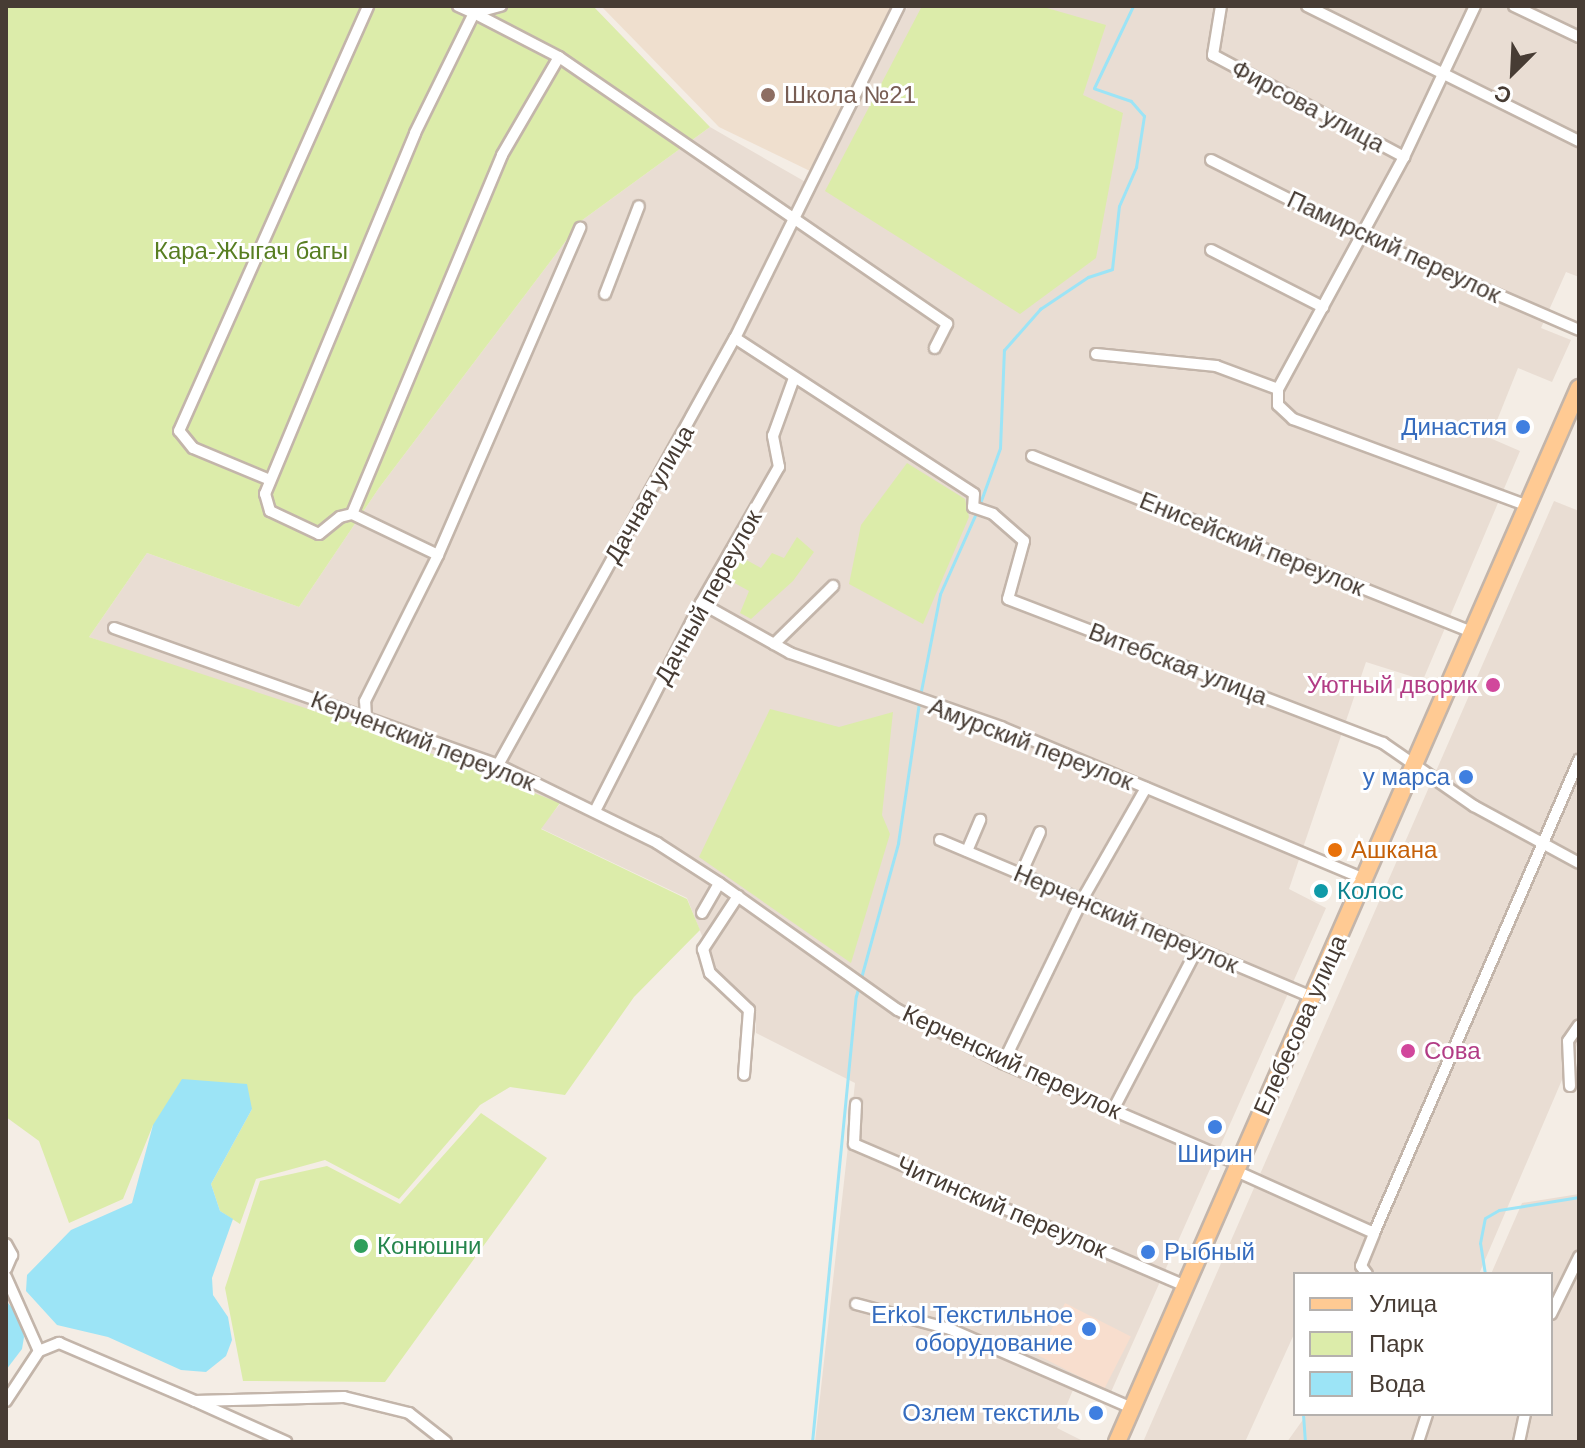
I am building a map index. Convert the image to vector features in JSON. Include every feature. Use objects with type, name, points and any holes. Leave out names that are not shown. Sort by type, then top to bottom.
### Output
[{"type":"main road","name":"Елебесова улица","points":[[1117,1442],[1579,388]]},
{"type":"street","points":[[270,480],[193,448],[179,431],[368,6]]},
{"type":"street","points":[[458,6],[559,57],[947,324],[935,348]]},
{"type":"street","points":[[438,555],[352,514],[340,517],[322,533],[298,526],[265,505],[270,480],[415,133],[474,13],[501,6]]},
{"type":"street","name":"Дачная улица","points":[[498,765],[735,338],[899,6]]},
{"type":"street","name":"Фирсова улица","points":[[1221,6],[1213,55],[1404,157]]},
{"type":"street","points":[[1307,6],[1579,141]]},
{"type":"street","name":"Фирсова улица","points":[[1475,6],[1404,157],[1278,389],[1278,405],[1293,419],[1528,506]]},
{"type":"street","points":[[1514,6],[1579,37]]},
{"type":"street","points":[[352,514],[502,155],[559,57]]},
{"type":"street","name":"Памирский переулок","points":[[1211,160],[1362,236],[1579,330]]},
{"type":"street","points":[[605,294],[639,206]]},
{"type":"street","points":[[366,718],[365,701],[438,555],[580,228]]},
{"type":"street","points":[[1211,250],[1323,307]]},
{"type":"street","points":[[735,338],[794,378]]},
{"type":"street","points":[[1096,354],[1216,366],[1278,389]]},
{"type":"street","name":"Витебская улица","points":[[794,378],[974,494],[973,507],[993,514],[1024,541],[1008,599],[1383,743],[1415,762],[1474,806],[1579,863]]},
{"type":"street","name":"Дачный переулок","points":[[595,811],[701,603],[779,467],[773,436],[794,378]]},
{"type":"street","name":"Енисейский переулок","points":[[1032,456],[1472,632]]},
{"type":"street","points":[[774,644],[833,586]]},
{"type":"street","name":"Амурский переулок","points":[[701,603],[774,644],[855,678],[1001,727],[1364,879]]},
{"type":"street","name":"Керченский переулок","points":[[114,628],[498,765],[595,811],[719,883],[898,1010],[1003,1063],[1113,1110],[1374,1233]]},
{"type":"street","points":[[1366,1272],[1361,1266],[1374,1233],[1579,760]]},
{"type":"street","points":[[1003,1063],[1082,900],[1146,788]]},
{"type":"street","points":[[967,851],[980,820]]},
{"type":"street","points":[[1021,874],[1040,832]]},
{"type":"street","name":"Нерченский переулок","points":[[940,840],[1312,997]]},
{"type":"street","points":[[702,913],[719,883]]},
{"type":"street","points":[[738,896],[703,949],[710,973],[749,1010],[744,1075]]},
{"type":"street","points":[[1113,1110],[1197,949]]},
{"type":"street","points":[[1570,1086],[1568,1041],[1579,1025]]},
{"type":"street","name":"Читинский переулок","points":[[856,1104],[854,1144],[1186,1286]]},
{"type":"street","points":[[6,1244],[12,1255],[6,1269]]},
{"type":"street","points":[[1553,1310],[1579,1257]]},
{"type":"street","points":[[6,1277],[39,1351]]},
{"type":"street","points":[[856,1304],[950,1329],[1132,1408]]},
{"type":"street","points":[[6,1401],[39,1351],[59,1343],[286,1442]]},
{"type":"street","points":[[195,1401],[344,1397],[409,1413],[446,1442]]},
{"type":"street","points":[[1418,1442],[1426,1416]]},
{"type":"street","points":[[1519,1442],[1525,1416]]},
{"type":"shaded area","name":"Школа №21","points":[[601,6],[894,6],[810,171],[719,127]]},
{"type":"shaded area","points":[[908,6],[1579,6],[1579,277],[1566,272],[1541,328],[1571,340],[1552,382],[1518,368],[1490,438],[1520,451],[1423,680],[1366,662],[1289,889],[1326,908],[1111,1392],[1078,1378],[1057,1428],[1085,1442],[815,1442],[855,1083],[756,1033],[755,1005],[716,971],[687,898],[540,828],[560,804],[89,637],[147,553],[299,607],[379,488],[581,221],[710,127],[816,188]]},
{"type":"shaded area","points":[[1554,501],[1579,511],[1579,1040],[1480,1272],[1293,1272],[1293,1336],[1245,1442],[1143,1442]]},
{"type":"shaded area","points":[[1579,1194],[1579,1442],[1287,1442],[1306,1416],[1553,1416],[1553,1272],[1492,1272],[1522,1203]]},
{"type":"shaded area","points":[[1065,1303],[1131,1337],[1104,1389],[1038,1356]]},
{"type":"green space","name":"Кара-Жыгач багы","points":[[6,6],[593,6],[710,127],[581,221],[379,488],[299,607],[147,553],[89,637],[354,724],[560,803],[541,829],[687,899],[700,930],[634,997],[565,1095],[510,1087],[480,1105],[399,1199],[325,1160],[256,1179],[240,1224],[220,1211],[211,1184],[252,1109],[153,1125],[123,1199],[69,1223],[39,1141],[6,1117]]},
{"type":"green space","points":[[922,6],[1040,6],[1106,25],[1083,95],[1123,113],[1096,258],[1020,314],[825,191]]},
{"type":"green space","points":[[907,463],[965,499],[969,517],[923,624],[849,584],[861,525]]},
{"type":"green space","points":[[797,537],[814,552],[793,581],[751,619],[740,613],[749,591],[729,580],[741,557],[761,568],[772,553],[784,558]]},
{"type":"green space","points":[[770,709],[839,727],[893,712],[882,815],[890,834],[851,963],[699,857]]},
{"type":"green space","name":"Конюшни","points":[[481,1113],[547,1158],[385,1382],[243,1381],[225,1288],[260,1181],[327,1166],[400,1204]]},
{"type":"water","points":[[182,1079],[247,1084],[252,1109],[211,1184],[220,1211],[233,1219],[212,1278],[213,1295],[228,1317],[232,1340],[226,1356],[206,1372],[181,1370],[108,1337],[57,1325],[26,1291],[27,1275],[71,1230],[132,1203],[153,1125]]},
{"type":"water","points":[[6,1301],[19,1315],[24,1337],[22,1349],[6,1370]]},
{"type":"waterway","points":[[979,506],[1000,448],[1004,350],[1040,309],[1088,277],[1112,269],[1119,206],[1136,167],[1144,116],[1131,101],[1094,88],[1133,6]]},
{"type":"waterway","points":[[920,696],[940,594],[976,513]]},
{"type":"waterway","points":[[812,1442],[856,996],[898,843],[919,703]]},
{"type":"waterway","points":[[1485,1272],[1480,1243],[1485,1218],[1499,1210],[1579,1197]]},
{"type":"waterway","points":[[1303,1416],[1305,1442]]},
{"type":"place","name":"Школа №21","points":[[768,95]]},
{"type":"place","name":"Династия","points":[[1523,427]]},
{"type":"place","name":"Уютный дворик","points":[[1493,685]]},
{"type":"place","name":"у марса","points":[[1466,777]]},
{"type":"place","name":"Ашкана","points":[[1335,850]]},
{"type":"place","name":"Колос","points":[[1321,891]]},
{"type":"place","name":"Сова","points":[[1408,1051]]},
{"type":"place","name":"Ширин","points":[[1215,1127]]},
{"type":"place","name":"Конюшни","points":[[361,1246]]},
{"type":"place","name":"Рыбный","points":[[1148,1252]]},
{"type":"place","name":"Erkol Текстильное оборудование","points":[[1089,1329]]},
{"type":"place","name":"Озлем текстиль","points":[[1096,1413]]}]
